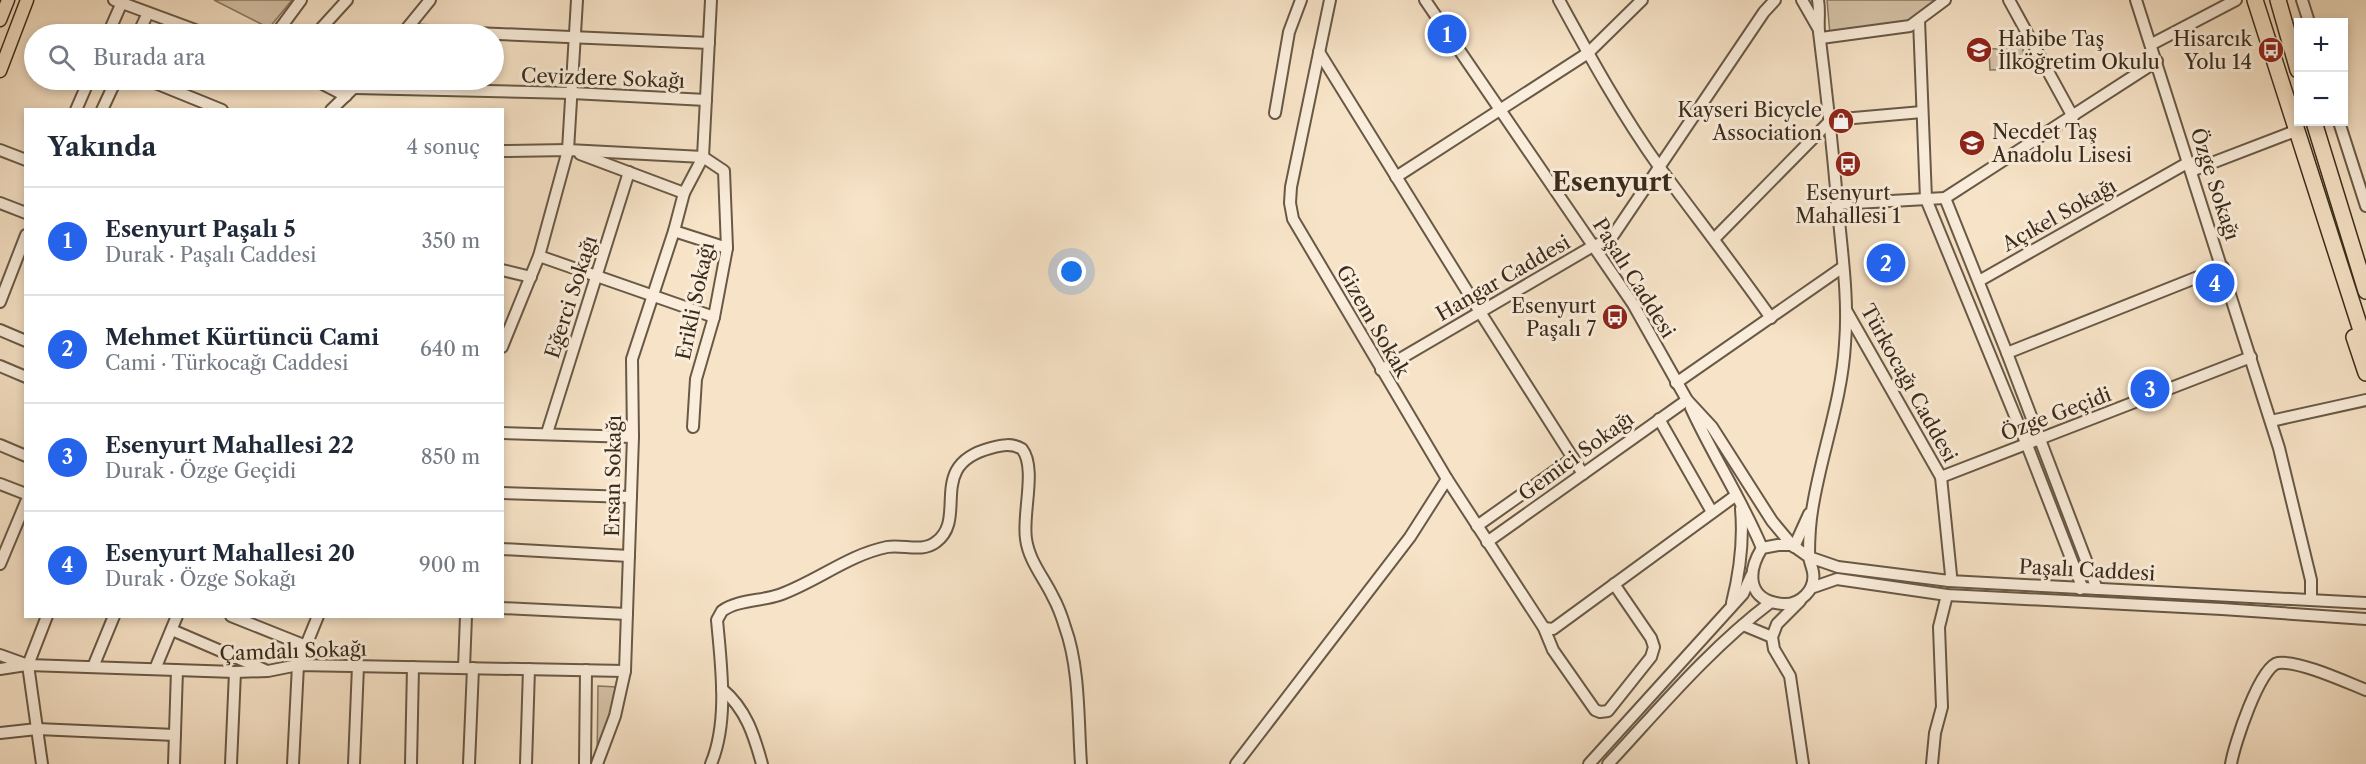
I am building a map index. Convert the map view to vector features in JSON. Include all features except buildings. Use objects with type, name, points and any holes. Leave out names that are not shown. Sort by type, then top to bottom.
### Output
[{"type":"highway","points":[[2255,0],[2366,346]]},
{"type":"highway","points":[[2278,0],[2294,56]]},
{"type":"highway","points":[[2278,72],[2290,132],[2366,374]]},
{"type":"highway","points":[[2315,126],[2364,285]]},
{"type":"main road","points":[[0,20],[8,0]]},
{"type":"main road","points":[[0,71],[27,0]]},
{"type":"street","points":[[283,24],[301,0]]},
{"type":"street","points":[[325,24],[347,0]]},
{"type":"street","points":[[410,24],[430,0]]},
{"type":"street","points":[[504,342],[539,256],[568,150],[577,0]]},
{"type":"street","points":[[504,151],[568,150],[703,157],[711,0]]},
{"type":"street","points":[[1275,113],[1289,32],[1300,0]]},
{"type":"street","name":"Gizem Sokak","points":[[1330,0],[1291,187],[1290,203],[1293,219],[1447,479],[1544,628],[1553,650],[1595,710],[1600,712],[1608,711],[1651,657],[1654,647],[1651,638],[1614,584]]},
{"type":"street","name":"Paşalı Caddesi","points":[[1425,0],[1634,304],[1687,400],[1712,427],[1772,521],[1793,546]]},
{"type":"street","points":[[1559,0],[1588,53],[1659,166],[1715,238],[1771,318]]},
{"type":"street","points":[[1396,177],[1588,53],[1642,0]]},
{"type":"street","name":"Hangar Caddesi","points":[[1381,370],[1593,246],[1610,240],[1764,12],[1775,0]]},
{"type":"street","name":"Türkocağı Caddesi","points":[[1802,0],[1820,34]]},
{"type":"street","name":"Türkocağı Caddesi","points":[[1818,0],[1831,120],[1846,309],[1941,477],[1950,578]]},
{"type":"street","points":[[1820,34],[1910,26],[1945,0]]},
{"type":"street","points":[[2009,0],[2073,117]]},
{"type":"street","name":"Özge Sokağı","points":[[2136,0],[2152,44],[2279,448],[2311,580],[2311,600]]},
{"type":"street","points":[[2152,44],[2236,0]]},
{"type":"street","points":[[2302,0],[2307,18]]},
{"type":"street","points":[[111,24],[119,1],[178,24]]},
{"type":"street","points":[[143,24],[148,13]]},
{"type":"street","points":[[1919,20],[1926,199],[2027,445],[2081,584],[2080,589]]},
{"type":"street","points":[[504,34],[709,43]]},
{"type":"street","points":[[1319,52],[1583,474]]},
{"type":"street","points":[[1838,204],[1945,198],[2157,61]]},
{"type":"street","points":[[77,108],[84,90]]},
{"type":"street","points":[[103,108],[111,90]]},
{"type":"street","points":[[173,90],[217,108]]},
{"type":"street","points":[[334,90],[346,96]]},
{"type":"street","points":[[333,108],[352,90]]},
{"type":"street","name":"Cevizdere Sokağı","points":[[501,90],[706,100]]},
{"type":"street","points":[[1715,238],[1831,120],[1922,112]]},
{"type":"street","points":[[2340,126],[2360,170],[2366,206]]},
{"type":"street","name":"Açıkel Sokağı","points":[[1979,281],[2190,167],[2290,132]]},
{"type":"street","points":[[0,150],[24,159]]},
{"type":"street","points":[[568,150],[684,193]]},
{"type":"street","name":"Ersan Sokağı","points":[[597,764],[615,716],[625,671],[633,437],[632,359],[674,231],[684,193],[703,157]]},
{"type":"street","name":"Erikli Sokağı","points":[[693,427],[696,379],[714,317],[727,248],[724,171],[703,157]]},
{"type":"street","name":"Eğerci Sokağı","points":[[546,433],[629,172]]},
{"type":"street","points":[[1945,198],[2097,589]]},
{"type":"street","points":[[0,203],[24,212]]},
{"type":"street","points":[[674,231],[727,248]]},
{"type":"street","points":[[0,302],[24,240]]},
{"type":"street","points":[[539,256],[714,317]]},
{"type":"street","points":[[1676,383],[1843,267]]},
{"type":"street","points":[[2007,353],[2223,267]]},
{"type":"street","points":[[504,270],[531,277]]},
{"type":"street","points":[[1803,764],[1790,676],[1774,650],[1772,637],[1777,624],[1811,588],[1813,572],[1809,557],[1813,506],[1831,431],[1845,345],[1846,309]]},
{"type":"street","points":[[0,330],[24,340]]},
{"type":"street","name":"Özge Geçidi","points":[[1941,477],[2251,357]]},
{"type":"street","points":[[0,367],[24,376]]},
{"type":"street","points":[[1687,400],[1762,548]]},
{"type":"street","name":"Gemici Sokağı","points":[[1487,542],[1687,400]]},
{"type":"street","points":[[2271,421],[2366,400]]},
{"type":"street","points":[[1659,419],[1712,512]]},
{"type":"street","points":[[504,433],[633,437]]},
{"type":"street","points":[[711,764],[718,736],[722,689],[717,620],[722,611],[741,603],[765,600],[799,588],[865,553],[890,546],[924,547],[932,545],[944,534],[953,478],[957,468],[964,460],[976,453],[1010,445],[1022,449],[1029,462],[1025,514],[1026,541],[1034,566],[1053,596],[1066,628],[1073,655],[1081,764]]},
{"type":"street","points":[[0,446],[24,455]]},
{"type":"street","points":[[1477,525],[1573,458]]},
{"type":"street","points":[[1236,764],[1410,537],[1447,479]]},
{"type":"street","points":[[0,484],[24,493]]},
{"type":"street","points":[[504,494],[631,497]]},
{"type":"street","points":[[1544,628],[1553,629],[1712,512],[1738,501]]},
{"type":"street","points":[[1732,607],[1741,569],[1743,531],[1738,501]]},
{"type":"street","points":[[1793,546],[1813,506]]},
{"type":"street","points":[[0,564],[24,507]]},
{"type":"street","points":[[1589,764],[1743,594],[1751,576],[1754,561],[1762,548],[1778,544],[1793,546],[1809,557]]},
{"type":"street","points":[[504,549],[629,556]]},
{"type":"street","name":"Paşalı Caddesi","points":[[1809,557],[1838,567],[2080,589],[2366,603]]},
{"type":"street","points":[[1751,576],[1756,591],[1767,602],[1786,604],[1801,600]]},
{"type":"street","name":"Paşalı Caddesi","points":[[1811,588],[1837,579],[1947,595],[2366,619]]},
{"type":"street","points":[[1932,764],[1935,733],[1942,707],[1939,627],[1947,595]]},
{"type":"street","points":[[1608,764],[1702,664],[1771,602]]},
{"type":"street","points":[[504,608],[627,614]]},
{"type":"street","points":[[42,764],[28,665],[46,618]]},
{"type":"street","points":[[93,667],[113,618]]},
{"type":"street","points":[[155,669],[176,618]]},
{"type":"street","points":[[236,618],[306,646]]},
{"type":"street","points":[[293,764],[298,665],[317,618]]},
{"type":"street","points":[[466,618],[469,764]]},
{"type":"street","points":[[1743,625],[1772,637]]},
{"type":"street","points":[[172,630],[268,671]]},
{"type":"street","name":"Çamdalı Sokağı","points":[[0,656],[28,665],[235,672],[268,671],[298,665],[625,671]]},
{"type":"street","points":[[2230,764],[2244,721],[2265,673],[2274,664],[2294,664],[2366,690]]},
{"type":"street","points":[[0,669],[28,665]]},
{"type":"street","points":[[354,764],[358,666]]},
{"type":"street","points":[[411,764],[413,667]]},
{"type":"street","points":[[526,764],[529,669]]},
{"type":"street","points":[[174,764],[177,670]]},
{"type":"street","points":[[585,764],[586,670]]},
{"type":"street","points":[[231,764],[235,672]]},
{"type":"street","points":[[722,689],[735,699],[744,712],[762,764]]},
{"type":"street","points":[[0,733],[37,729],[175,735]]},
{"type":"shaded area","points":[[214,0],[292,0],[272,24],[261,24]]},
{"type":"shaded area","points":[[1827,0],[1939,0],[1909,23],[1830,35]]},
{"type":"shaded area","points":[[2023,48],[2024,69],[1990,70],[1989,49]]},
{"type":"shaded area","points":[[598,686],[617,687],[597,764]]},
{"type":"place","name":"Esenyurt Paşalı 5","points":[[1447,34]]},
{"type":"place","name":"Habibe Taş İlköğretim Okulu","points":[[1979,50]]},
{"type":"place","name":"Hisarcık Yolu 14","points":[[2271,50]]},
{"type":"place","name":"Kayseri Bicycle Association","points":[[1841,121]]},
{"type":"place","name":"Necdet Taş Anadolu Lisesi","points":[[1972,143]]},
{"type":"place","name":"Esenyurt Mahallesi 1","points":[[1848,164]]},
{"type":"place","name":"Mehmet Kürtüncü Cami","points":[[1886,263]]},
{"type":"place","name":"Esenyurt Mahallesi 20","points":[[2215,283]]},
{"type":"place","name":"Esenyurt Paşalı 7","points":[[1615,317]]},
{"type":"place","name":"Esenyurt Mahallesi 22","points":[[2150,389]]},
{"type":"district","name":"Esenyurt","points":[[1612,182]]}]
